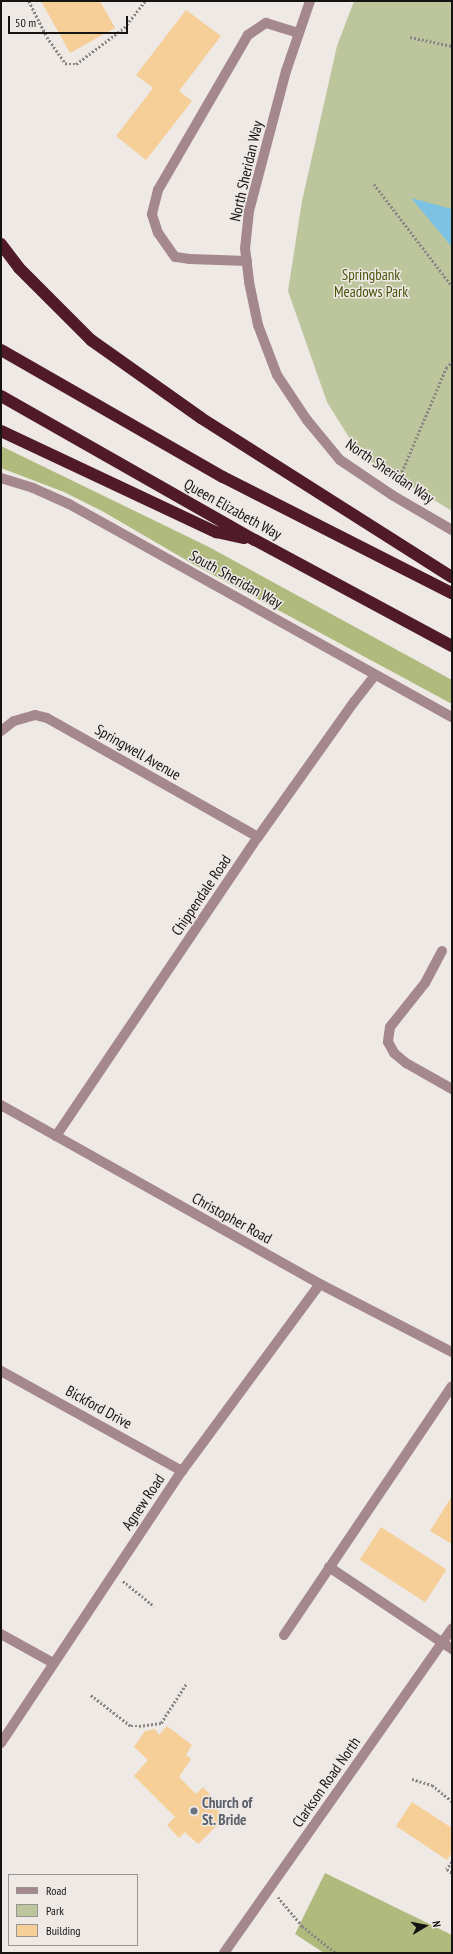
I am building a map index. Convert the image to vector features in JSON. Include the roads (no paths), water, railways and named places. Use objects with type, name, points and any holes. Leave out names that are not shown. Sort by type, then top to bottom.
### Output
[{"type":"highway","points":[[1,244],[19,268],[91,340],[201,418],[452,577]]},
{"type":"highway","name":"Queen Elizabeth Way","points":[[1,350],[223,477],[452,593]]},
{"type":"highway","name":"Queen Elizabeth Way","points":[[1,396],[255,540],[452,646]]},
{"type":"highway","points":[[1,431],[216,532],[255,540]]},
{"type":"street","name":"North Sheridan Way","points":[[310,1],[286,71],[248,211],[245,248],[258,325],[277,375],[307,420],[340,460],[392,495],[452,530]]},
{"type":"street","points":[[247,261],[190,259],[175,256],[158,233],[152,214],[158,190],[248,35],[266,23],[299,33]]},
{"type":"street","name":"South Sheridan Way","points":[[1,478],[33,488],[76,508],[452,717]]},
{"type":"street","name":"Chippendale Road","points":[[56,1136],[258,837],[354,702],[376,675]]},
{"type":"street","name":"Springwell Avenue","points":[[1,731],[14,721],[35,715],[47,718],[258,837]]},
{"type":"street","points":[[442,950],[425,983],[390,1027],[388,1042],[394,1053],[406,1064],[452,1089]]},
{"type":"street","name":"Christopher Road","points":[[1,1105],[320,1284],[452,1352]]},
{"type":"street","name":"Agnew Road","points":[[1,1743],[182,1471],[320,1284]]},
{"type":"street","name":"Bickford Drive","points":[[1,1371],[182,1471]]},
{"type":"street","points":[[284,1635],[452,1386]]},
{"type":"street","points":[[330,1567],[452,1649]]},
{"type":"street","name":"Clarkson Road North","points":[[224,1953],[452,1628]]},
{"type":"street","points":[[1,1634],[53,1663]]},
{"type":"water","points":[[411,198],[452,209],[452,247]]},
{"type":"place","name":"Church of St. Bride","points":[[194,1811]]},
{"type":"park label","name":"Springbank Meadows Park","points":[[371,282]]}]
